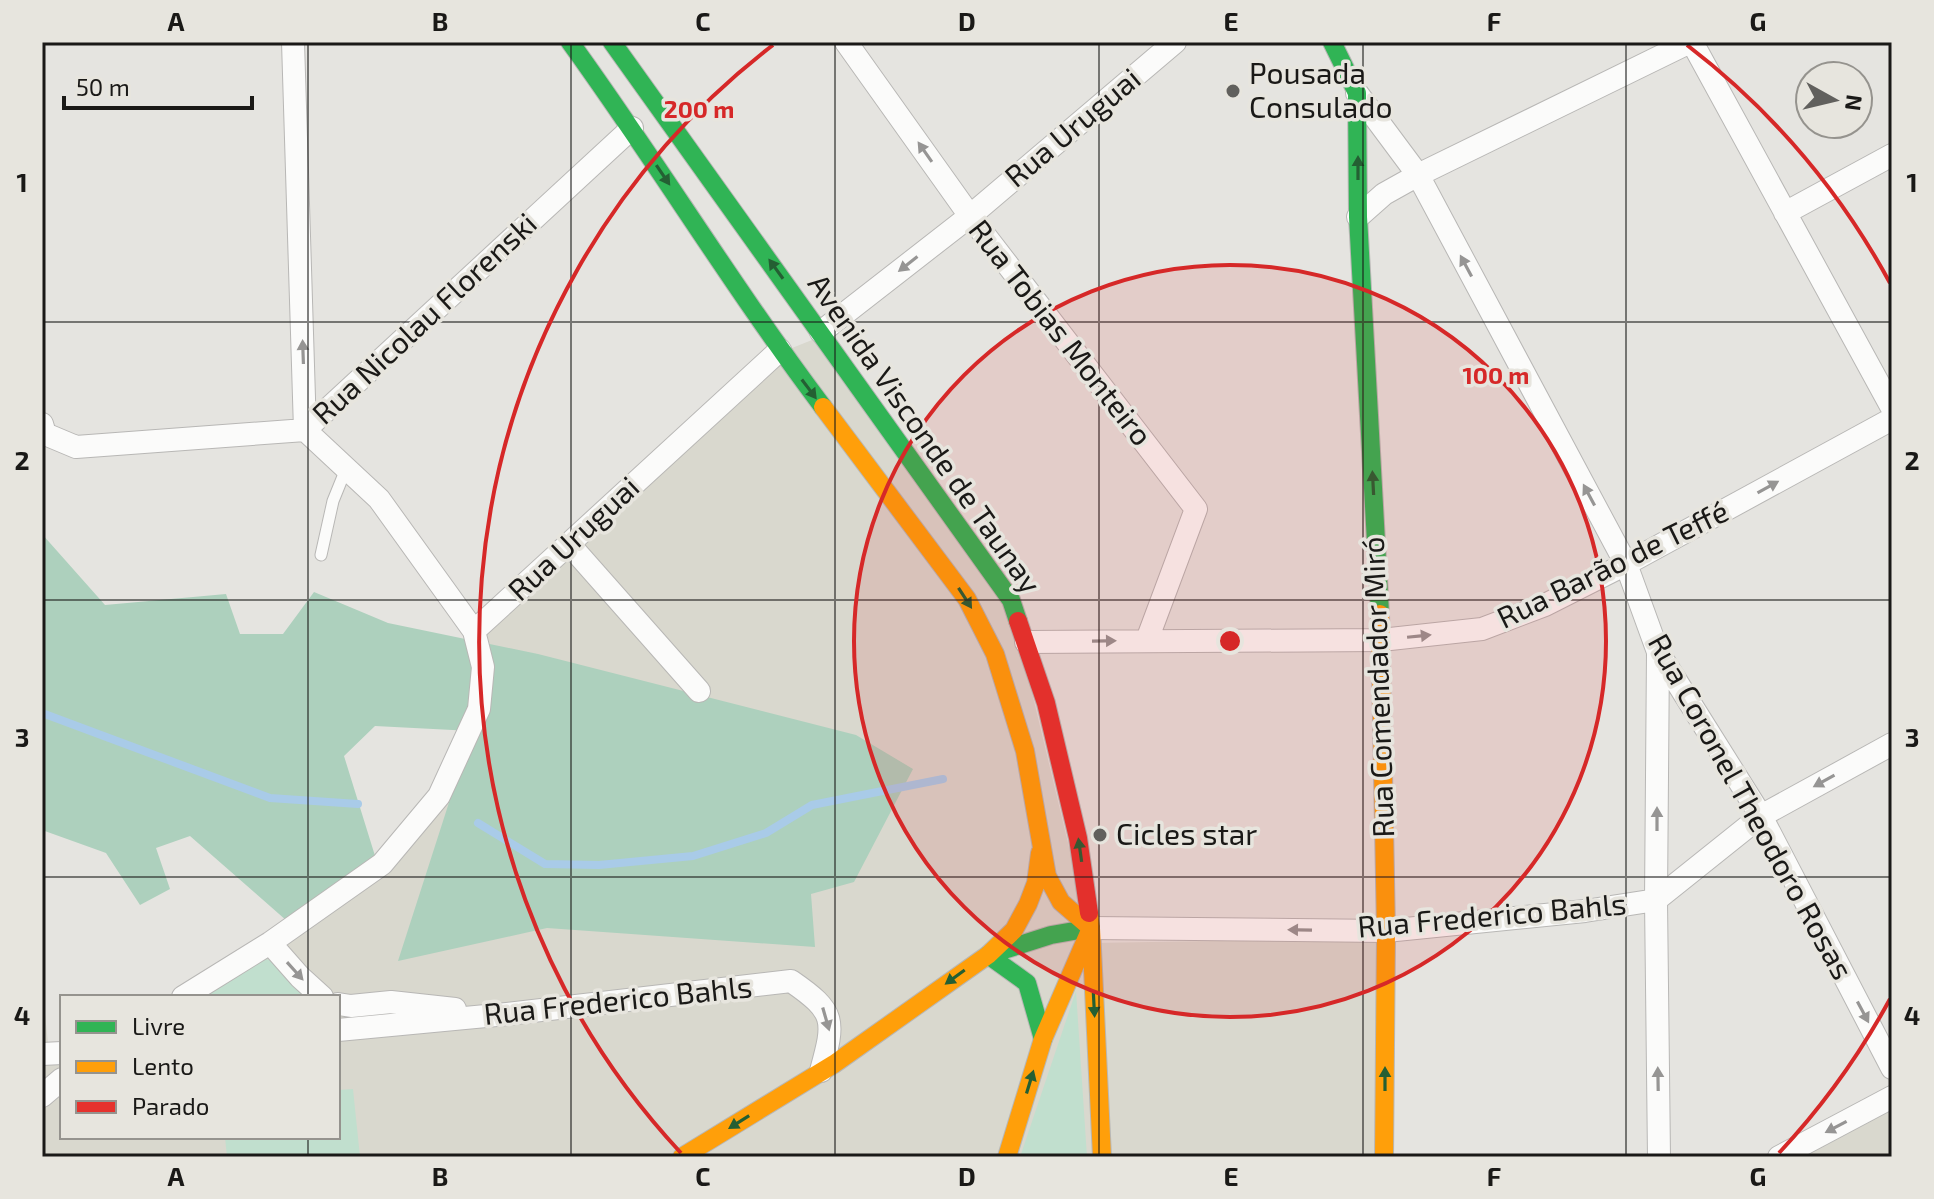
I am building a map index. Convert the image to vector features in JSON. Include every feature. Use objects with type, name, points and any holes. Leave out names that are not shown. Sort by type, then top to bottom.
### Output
[{"type":"main road","name":"Avenida Visconde de Taunay","points":[[570,42],[632,128],[780,350],[967,599],[995,654],[1025,751],[1041,849]]},
{"type":"main road","name":"Avenida Visconde de Taunay","points":[[612,42],[1011,600],[1046,703],[1078,838],[1091,928],[1102,1157]]},
{"type":"main road","name":"Rua Coronel Theodoro Rosas","points":[[1332,42],[1357,93]]},
{"type":"main road","name":"Rua Comendador Miró","points":[[1357,93],[1358,217],[1381,640],[1386,931],[1384,1157]]},
{"type":"main road","points":[[1041,849],[1048,882],[1056,897],[1091,928]]},
{"type":"main road","points":[[682,1157],[821,1071],[988,955],[1014,930],[1028,904],[1036,883],[1041,849]]},
{"type":"main road","points":[[988,955],[1051,935],[1091,928]]},
{"type":"main road","points":[[1007,1157],[1043,1039],[1091,928]]},
{"type":"main road","points":[[988,955],[1027,983],[1043,1039]]},
{"type":"street","points":[[186,995],[270,943],[382,864],[439,796],[479,709],[483,667],[474,631],[379,499],[305,430],[293,42]]},
{"type":"street","name":"Rua Tobias Monteiro","points":[[846,42],[970,216],[1196,509],[1147,640]]},
{"type":"street","name":"Rua Uruguai","points":[[821,332],[970,216],[1175,42]]},
{"type":"street","points":[[1358,217],[1384,194],[1418,175],[1691,42],[1892,408]]},
{"type":"street","name":"Rua Coronel Theodoro Rosas","points":[[1357,93],[1418,175],[1626,564],[1658,652],[1761,816],[1892,1068]]},
{"type":"street","name":"Rua Nicolau Florenski","points":[[44,429],[76,447],[305,430],[632,128]]},
{"type":"street","points":[[1785,213],[1892,155]]},
{"type":"street","name":"Rua Uruguai","points":[[474,631],[780,350]]},
{"type":"street","name":"Rua Barão de Teffé","points":[[1026,642],[1381,640],[1482,629],[1545,605],[1626,564],[1892,419]]},
{"type":"street","points":[[569,544],[699,691]]},
{"type":"street","points":[[1658,652],[1656,900],[1659,1157]]},
{"type":"street","name":"Rua Frederico Bahls","points":[[1091,928],[1386,931],[1585,911],[1656,900],[1761,816],[1892,744]]},
{"type":"street","points":[[270,943],[320,995]]},
{"type":"street","name":"Rua Frederico Bahls","points":[[340,1030],[791,981],[819,1000],[828,1016],[830,1038],[821,1071]]},
{"type":"street","points":[[340,1004],[391,1002],[507,1014]]},
{"type":"street","points":[[42,1096],[60,1081]]},
{"type":"street","points":[[1779,1157],[1892,1097]]},
{"type":"lane","points":[[321,555],[333,501],[346,469]]},
{"type":"shaded area","points":[[822,336],[1010,601],[1092,943],[1382,938],[1384,1157],[42,1157],[42,986],[50,1062],[60,1062],[60,1139],[340,1139],[340,995],[200,995],[383,866],[474,728],[478,631],[782,352]]},
{"type":"shaded area","points":[[1892,1091],[1892,1157],[1769,1157]]},
{"type":"green space","points":[[42,534],[105,605],[226,594],[240,634],[283,634],[314,592],[388,623],[538,654],[856,735],[913,769],[854,882],[811,894],[815,947],[547,928],[398,961],[472,731],[375,726],[344,756],[376,859],[287,921],[190,836],[156,848],[170,889],[140,905],[106,853],[42,830]]},
{"type":"green space","points":[[264,959],[271,960],[308,995],[205,995]]},
{"type":"green space","points":[[1076,991],[1087,1157],[1020,1157]]},
{"type":"green space","points":[[353,1089],[360,1157],[227,1157],[225,1139],[340,1139],[340,1090]]},
{"type":"waterway","points":[[42,713],[270,798],[358,804]]},
{"type":"waterway","points":[[478,823],[545,864],[599,865],[693,856],[766,833],[812,805],[943,779]]},
{"type":"traffic: fast","points":[[570,42],[823,407]]},
{"type":"traffic: fast","points":[[612,42],[1011,600],[1018,621]]},
{"type":"traffic: fast","points":[[1332,42],[1357,93],[1358,217],[1380,614]]},
{"type":"traffic: fast","points":[[991,954],[1051,935],[1091,928]]},
{"type":"traffic: fast","points":[[988,955],[1027,983],[1043,1039]]},
{"type":"traffic: slow","points":[[823,407],[967,599],[995,654],[1025,751],[1047,876],[1061,902],[1091,928]]},
{"type":"traffic: slow","points":[[1380,614],[1386,931],[1384,1157]]},
{"type":"traffic: slow","points":[[682,1157],[834,1064],[988,955],[1014,930],[1028,904],[1036,883],[1040,853]]},
{"type":"traffic: slow","points":[[1007,1157],[1043,1039],[1091,928],[1089,913]]},
{"type":"traffic: slow","points":[[1091,928],[1102,1157]]},
{"type":"traffic: jam","points":[[1018,621],[1046,703],[1078,838],[1089,913]]},
{"type":"place","name":"Pousada Consulado","points":[[1233,91]]},
{"type":"place","name":"Cicles star","points":[[1100,835]]}]
